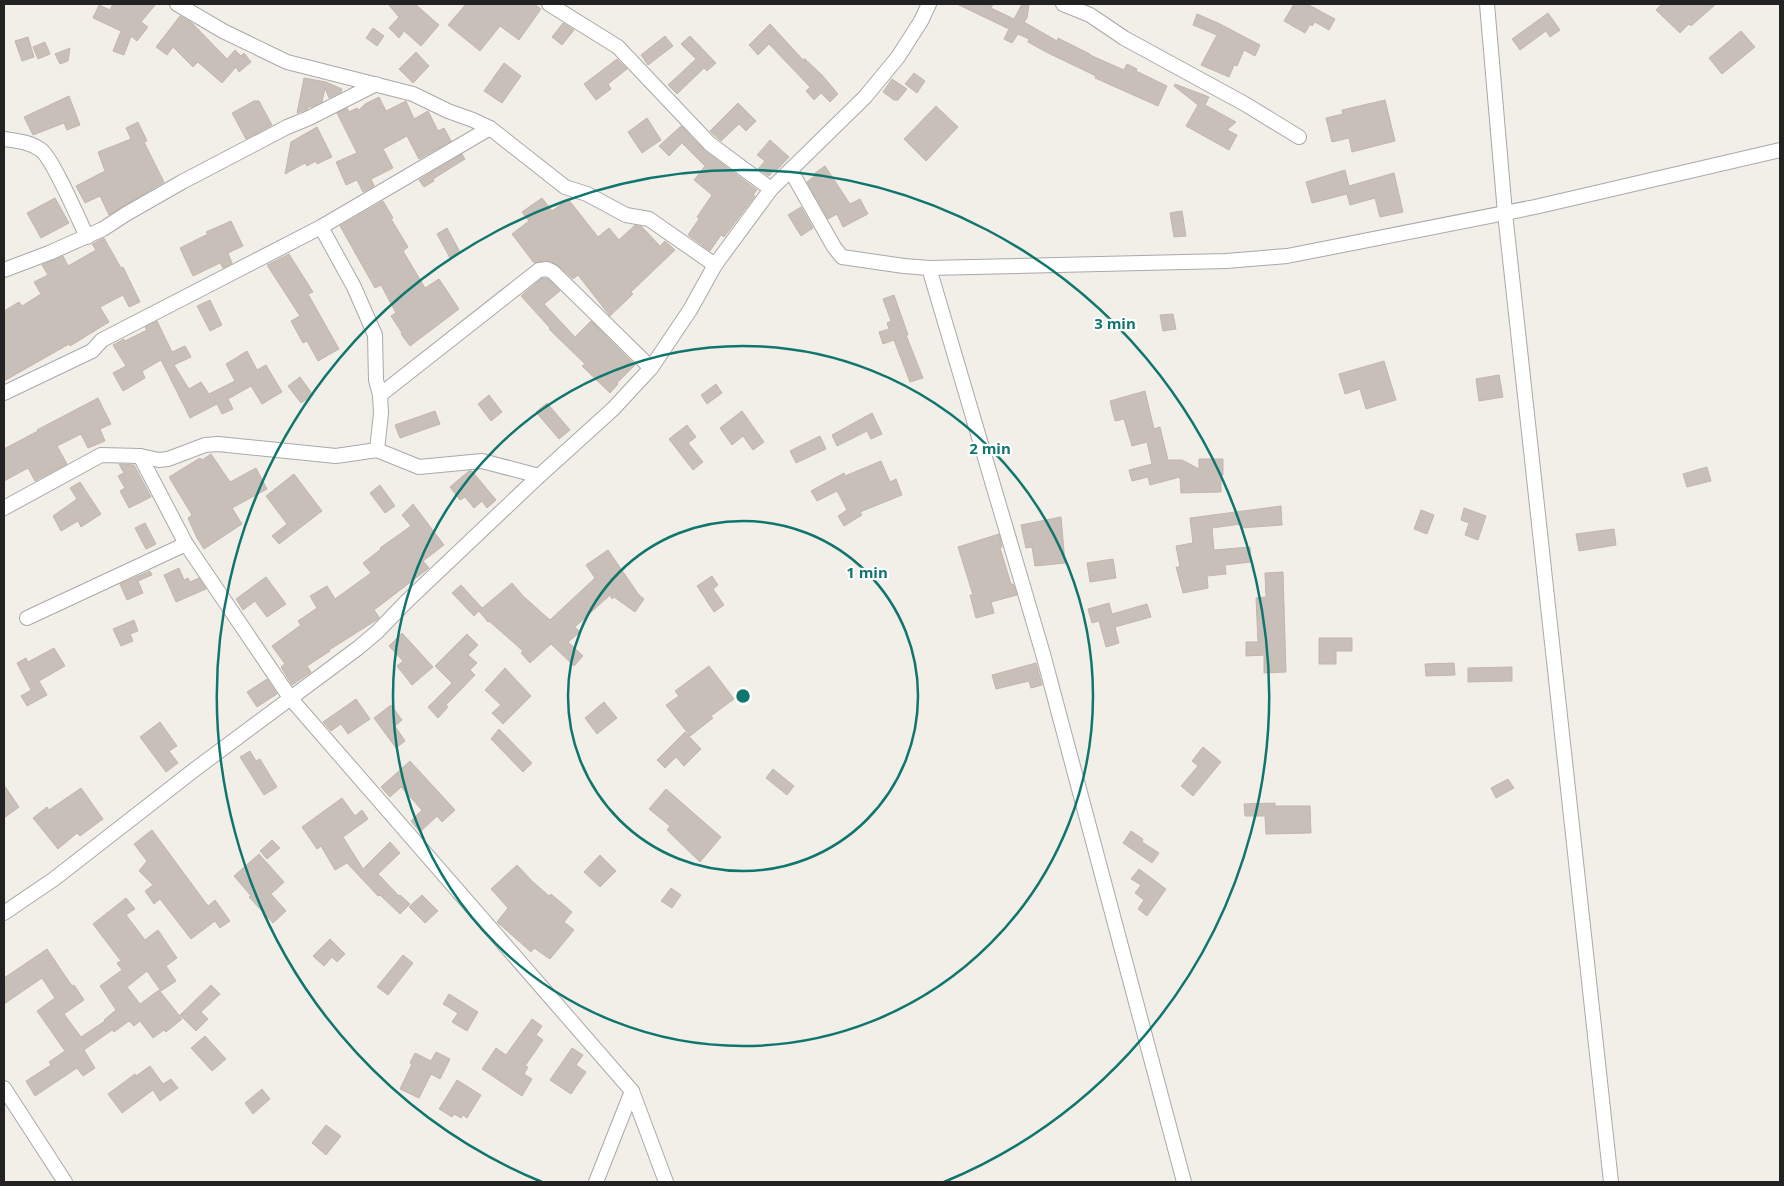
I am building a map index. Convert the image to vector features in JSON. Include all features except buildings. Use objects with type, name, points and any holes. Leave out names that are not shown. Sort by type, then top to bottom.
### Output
[{"type":"street","points":[[178,4],[223,31],[287,62],[413,94],[490,128],[565,187],[587,194],[626,215],[648,220],[715,265]]},
{"type":"street","points":[[549,4],[618,46],[710,144],[771,189]]},
{"type":"street","points":[[4,913],[54,879],[376,632],[539,476],[613,409],[651,368],[690,310],[715,265],[771,189],[865,97],[898,57],[930,4]]},
{"type":"street","points":[[1063,4],[1090,15],[1124,38],[1245,104],[1299,137]]},
{"type":"street","points":[[1487,4],[1505,213],[1611,1182]]},
{"type":"street","points":[[4,270],[103,229],[199,173],[287,127],[376,84]]},
{"type":"street","points":[[4,393],[92,351],[102,340],[321,227],[490,128]]},
{"type":"street","points":[[4,140],[29,143],[43,151],[87,237]]},
{"type":"street","points":[[790,171],[834,247],[842,257],[929,268],[1226,261],[1287,256],[1505,213],[1780,150]]},
{"type":"street","points":[[321,227],[354,287],[375,335],[376,380],[380,395],[381,413],[377,450]]},
{"type":"street","points":[[380,395],[539,270],[547,268],[554,272],[651,368]]},
{"type":"street","points":[[929,268],[1042,654],[1184,1182]]},
{"type":"street","points":[[4,508],[101,455],[140,456],[159,460],[168,459],[205,445],[218,444],[336,456],[377,450],[419,467],[482,461],[539,476]]},
{"type":"street","points":[[140,456],[186,544],[291,699],[632,1091],[666,1182]]},
{"type":"street","points":[[27,618],[186,544]]},
{"type":"street","points":[[4,1088],[65,1182]]},
{"type":"street","points":[[596,1182],[632,1091]]}]
